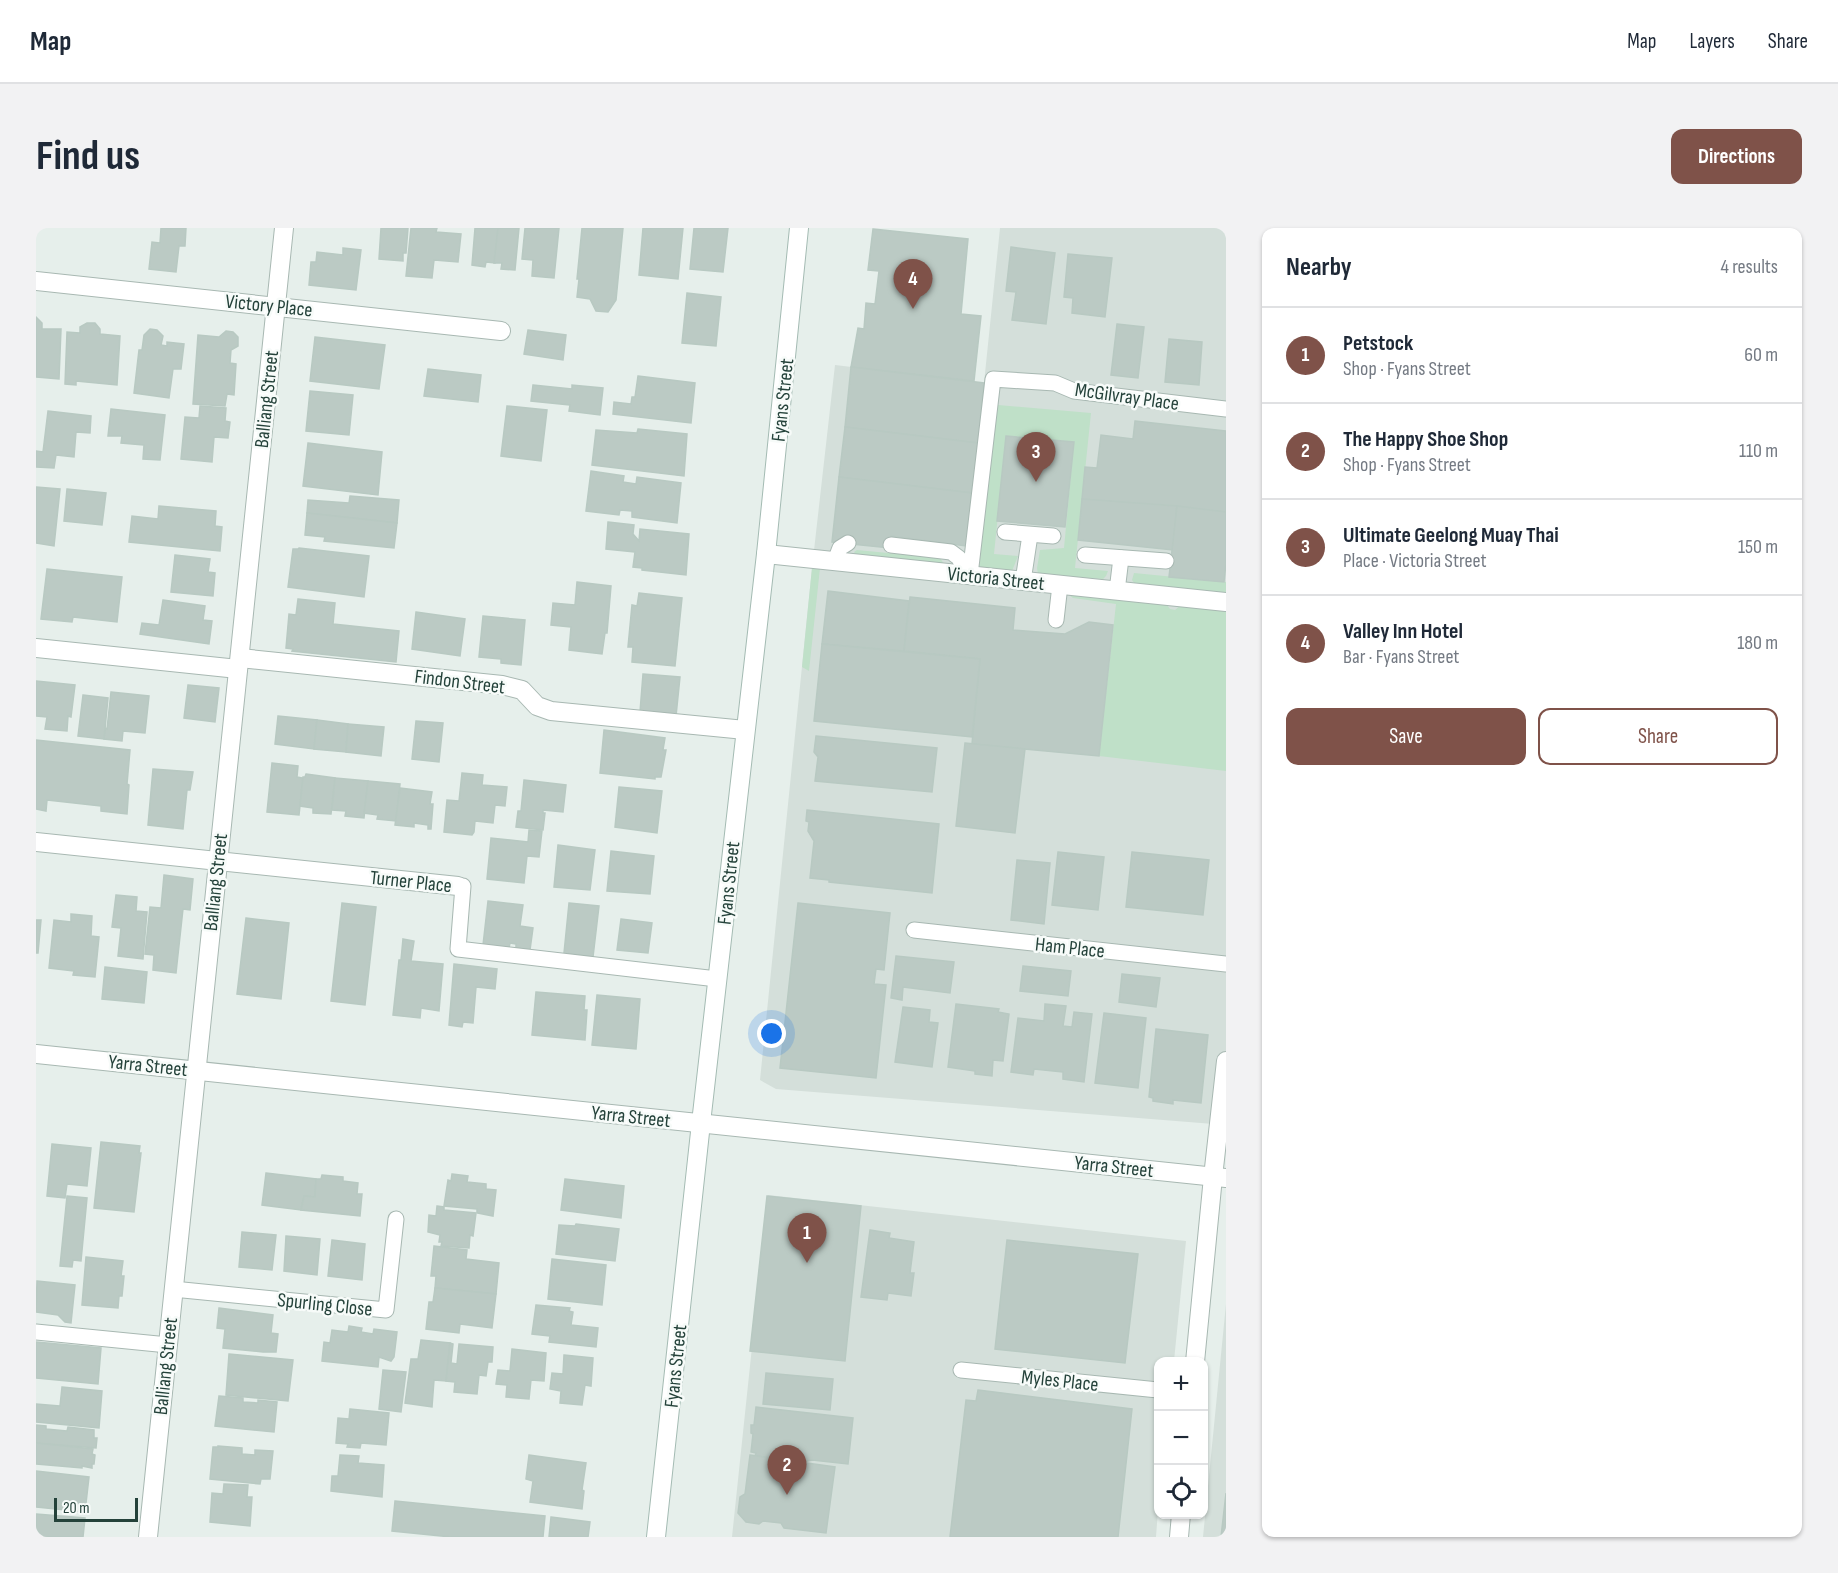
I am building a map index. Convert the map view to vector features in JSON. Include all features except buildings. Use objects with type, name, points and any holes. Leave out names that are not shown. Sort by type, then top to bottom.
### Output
[{"type":"street","name":"Balliang Street","points":[[148,1537],[284,228]]},
{"type":"street","name":"Fyans Street","points":[[656,1537],[766,554],[799,228]]},
{"type":"street","name":"Victory Place","points":[[36,281],[501,331]]},
{"type":"street","name":"Victoria Street","points":[[766,554],[1226,602]]},
{"type":"street","name":"Findon Street","points":[[36,648],[502,685],[522,690],[537,706],[551,711],[745,730]]},
{"type":"street","name":"Turner Place","points":[[36,842],[458,886]]},
{"type":"street","name":"Yarra Street","points":[[36,1054],[1219,1177]]},
{"type":"street","points":[[1196,1357],[1219,1177],[1226,1061]]},
{"type":"street","points":[[1179,1537],[1181,1519]]},
{"type":"lane","name":"McGilvray Place","points":[[968,575],[993,379],[1055,383],[1074,391],[1226,409]]},
{"type":"lane","points":[[1005,532],[1053,536]]},
{"type":"lane","points":[[1023,581],[1030,535]]},
{"type":"lane","points":[[835,561],[840,548],[848,543]]},
{"type":"lane","points":[[891,545],[951,552],[959,558],[968,575]]},
{"type":"lane","points":[[1085,555],[1166,561]]},
{"type":"lane","points":[[1117,591],[1121,558]]},
{"type":"lane","points":[[1056,620],[1060,585]]},
{"type":"lane","name":"Turner Place","points":[[458,886],[463,886],[458,949],[717,979]]},
{"type":"lane","name":"Ham Place","points":[[914,930],[1226,964]]},
{"type":"lane","name":"Spurling Close","points":[[173,1289],[386,1310],[396,1219]]},
{"type":"lane","points":[[36,1332],[168,1345]]},
{"type":"lane","name":"Myles Place","points":[[961,1370],[1154,1390]]},
{"type":"shaded area","points":[[1000,228],[1226,228],[1226,1125],[776,1089],[760,1080],[835,365],[984,383]]},
{"type":"shaded area","points":[[768,1195],[1186,1241],[1174,1357],[1154,1357],[1156,1537],[732,1537]]},
{"type":"shaded area","points":[[1226,1304],[1226,1537],[1203,1537],[1205,1519],[1208,1519],[1208,1486]]},
{"type":"green space","points":[[998,405],[1091,413],[1075,568],[1108,571],[1103,579],[1038,574],[1040,550],[1064,548],[1074,442],[1006,437],[994,554],[1018,556],[1012,571],[979,567]]},
{"type":"green space","points":[[857,550],[940,558],[944,564],[856,555],[854,552]]},
{"type":"green space","points":[[812,568],[820,568],[809,671],[802,667]]},
{"type":"green space","points":[[1134,573],[1226,582],[1226,593],[1135,584],[1132,580]]},
{"type":"green space","points":[[1069,592],[1164,601],[1170,609],[1175,610],[1181,605],[1226,609],[1226,771],[1099,756],[1116,604],[1073,598]]},
{"type":"place","name":"Valley Inn Hotel","points":[[913,309]]},
{"type":"place","name":"Ultimate Geelong Muay Thai","points":[[1036,482]]},
{"type":"place","name":"Petstock","points":[[807,1263]]},
{"type":"place","name":"The Happy Shoe Shop","points":[[787,1495]]}]
